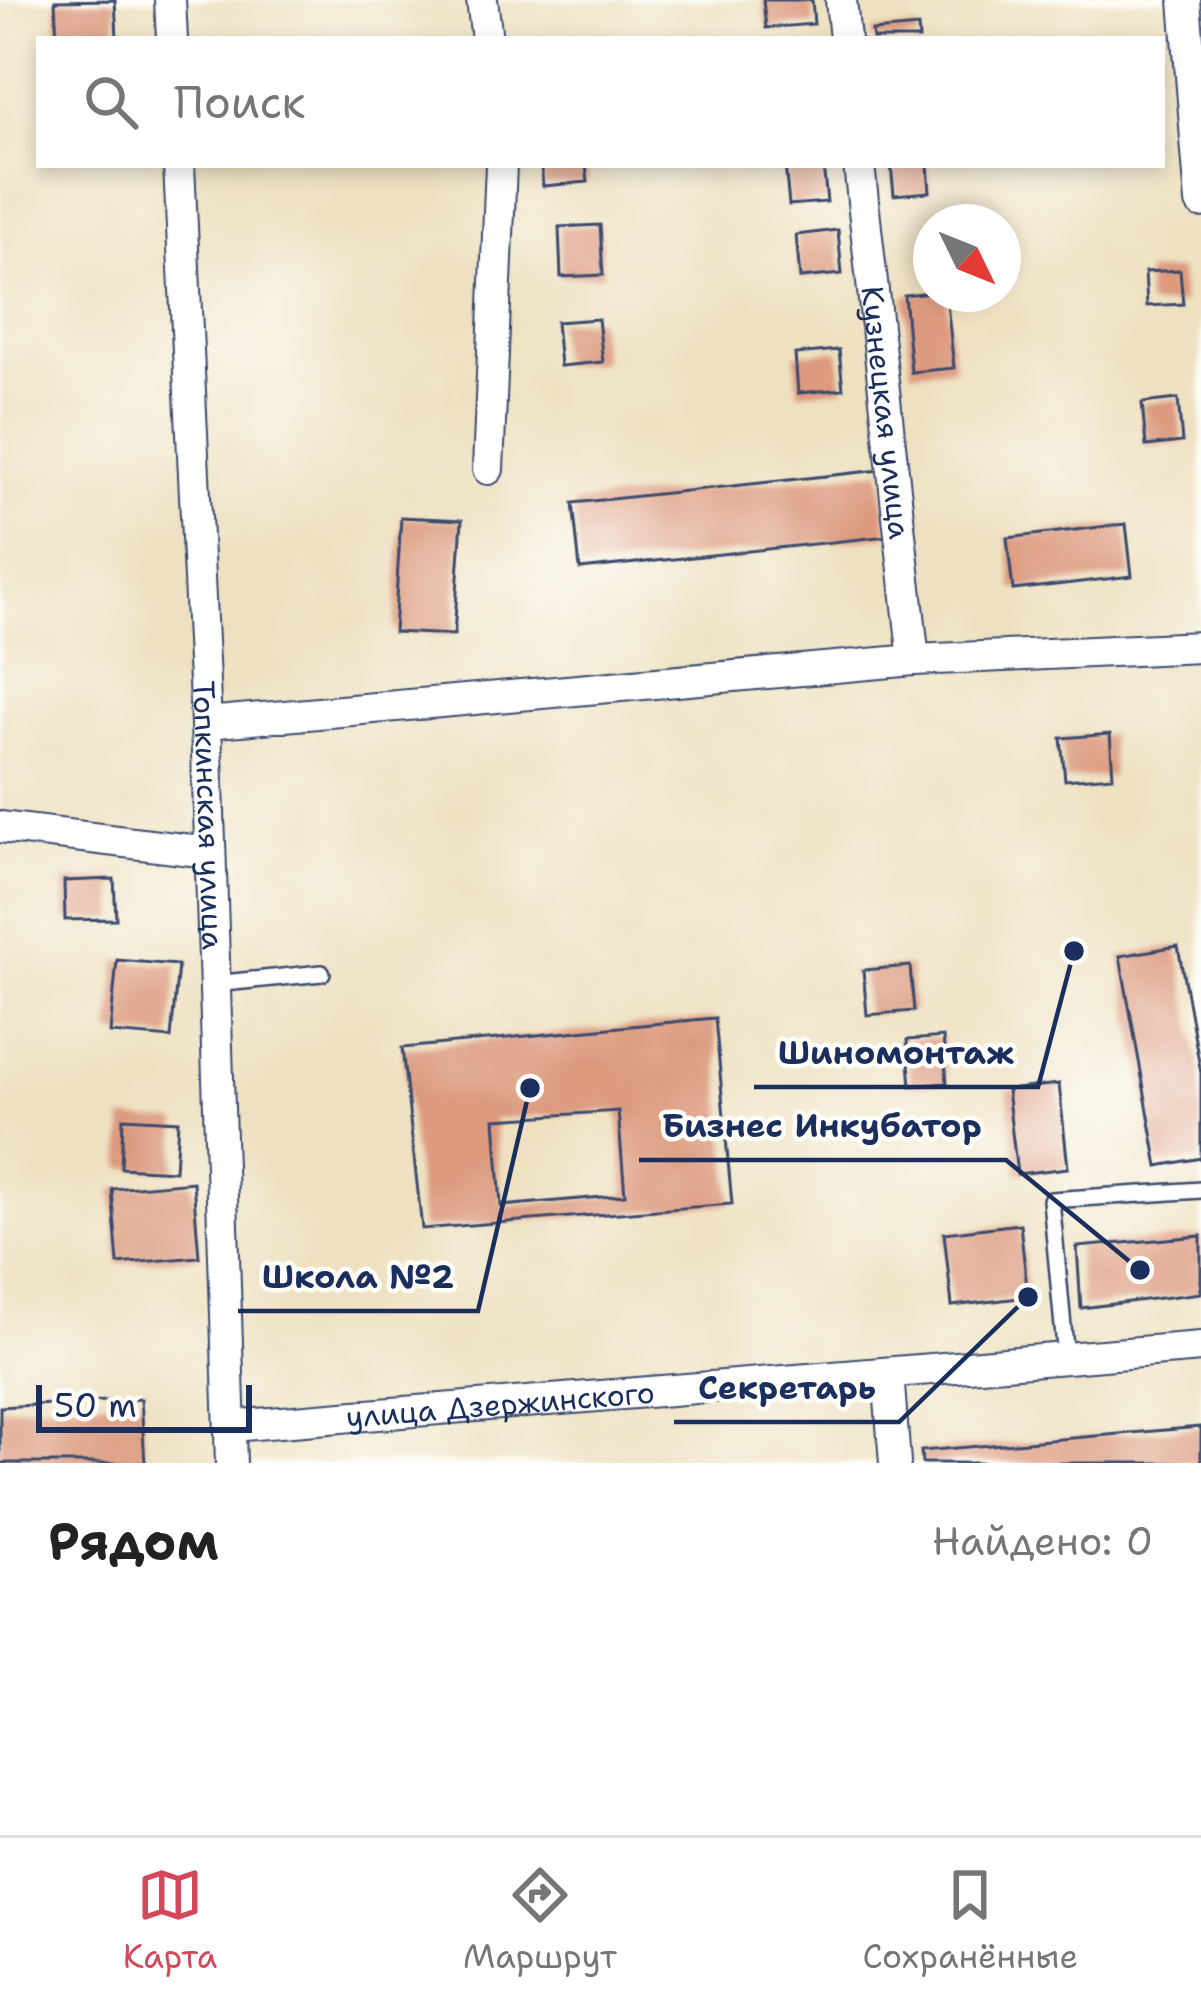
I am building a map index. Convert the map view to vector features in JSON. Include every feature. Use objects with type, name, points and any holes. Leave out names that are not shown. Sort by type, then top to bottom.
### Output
[{"type":"street","points":[[170,0],[172,36]]},
{"type":"street","points":[[482,0],[487,36]]},
{"type":"street","points":[[841,0],[845,36]]},
{"type":"street","points":[[1185,0],[1201,202]]},
{"type":"street","name":"Топкинская улица","points":[[178,168],[206,723],[231,1463]]},
{"type":"street","points":[[488,469],[501,168]]},
{"type":"street","name":"Кузнецкая улица","points":[[859,168],[914,660]]},
{"type":"street","points":[[206,723],[914,660],[1201,647]]},
{"type":"street","points":[[0,827],[208,851]]},
{"type":"street","name":"улица Дзержинского","points":[[230,1426],[1201,1347]]},
{"type":"street","points":[[888,1373],[895,1463]]},
{"type":"lane","points":[[214,983],[322,973]]},
{"type":"lane","points":[[1066,1358],[1052,1200],[1201,1190]]},
{"type":"building","points":[[115,0],[117,36],[57,36],[55,1]]},
{"type":"building","points":[[763,0],[812,0],[814,24],[766,28]]},
{"type":"building","points":[[918,27],[919,36],[873,36],[872,31]]},
{"type":"building","points":[[541,168],[586,168],[588,182],[543,186]]},
{"type":"building","points":[[785,168],[823,168],[827,202],[789,205]]},
{"type":"building","points":[[891,168],[928,168],[930,192],[894,195]]},
{"type":"building","points":[[600,225],[603,275],[561,277],[559,227]]},
{"type":"building","points":[[838,230],[842,274],[800,278],[796,235]]},
{"type":"building","points":[[1180,270],[1183,304],[1147,306],[1145,272]]},
{"type":"building","points":[[913,294],[913,312],[948,312],[954,368],[911,372],[904,295]]},
{"type":"building","points":[[598,319],[603,362],[560,366],[556,322]]},
{"type":"building","points":[[839,350],[843,389],[798,393],[795,354]]},
{"type":"building","points":[[1178,399],[1182,442],[1146,446],[1142,403]]},
{"type":"building","points":[[881,470],[888,536],[580,569],[573,503]]},
{"type":"building","points":[[401,517],[462,520],[454,635],[394,632]]},
{"type":"building","points":[[1126,524],[1132,576],[1013,590],[1007,538]]},
{"type":"building","points":[[1110,734],[1113,776],[1065,780],[1061,738]]},
{"type":"building","points":[[114,879],[116,919],[65,920],[64,881]]},
{"type":"building","points":[[1178,946],[1201,1073],[1201,1158],[1158,1166],[1120,956]]},
{"type":"building","points":[[117,960],[178,965],[171,1038],[110,1033]]},
{"type":"building","points":[[910,966],[914,1011],[867,1015],[863,970]]},
{"type":"building","points":[[715,1018],[732,1204],[422,1229],[402,1048]],"holes":[[[618,1111],[625,1195],[501,1206],[495,1119]]]},
{"type":"building","points":[[943,1037],[947,1083],[911,1086],[907,1040]]},
{"type":"building","points":[[1059,1084],[1068,1168],[1017,1174],[1007,1090]]},
{"type":"building","points":[[123,1118],[178,1121],[175,1171],[121,1168]]},
{"type":"building","points":[[193,1182],[199,1257],[118,1264],[112,1189]]},
{"type":"building","points":[[1020,1224],[1028,1297],[952,1306],[944,1233]]},
{"type":"building","points":[[1201,1236],[1201,1293],[1081,1308],[1077,1247]]},
{"type":"building","points":[[141,1399],[145,1463],[0,1463],[0,1407]]},
{"type":"building","points":[[1201,1427],[1201,1463],[922,1463],[921,1451]]},
{"type":"place","name":"Шиномонтаж","points":[[1074,951]]},
{"type":"place","name":"Школа №2","points":[[530,1088]]},
{"type":"place","name":"Бизнес Инкубатор","points":[[1140,1270]]},
{"type":"place","name":"Секретарь","points":[[1028,1297]]}]
